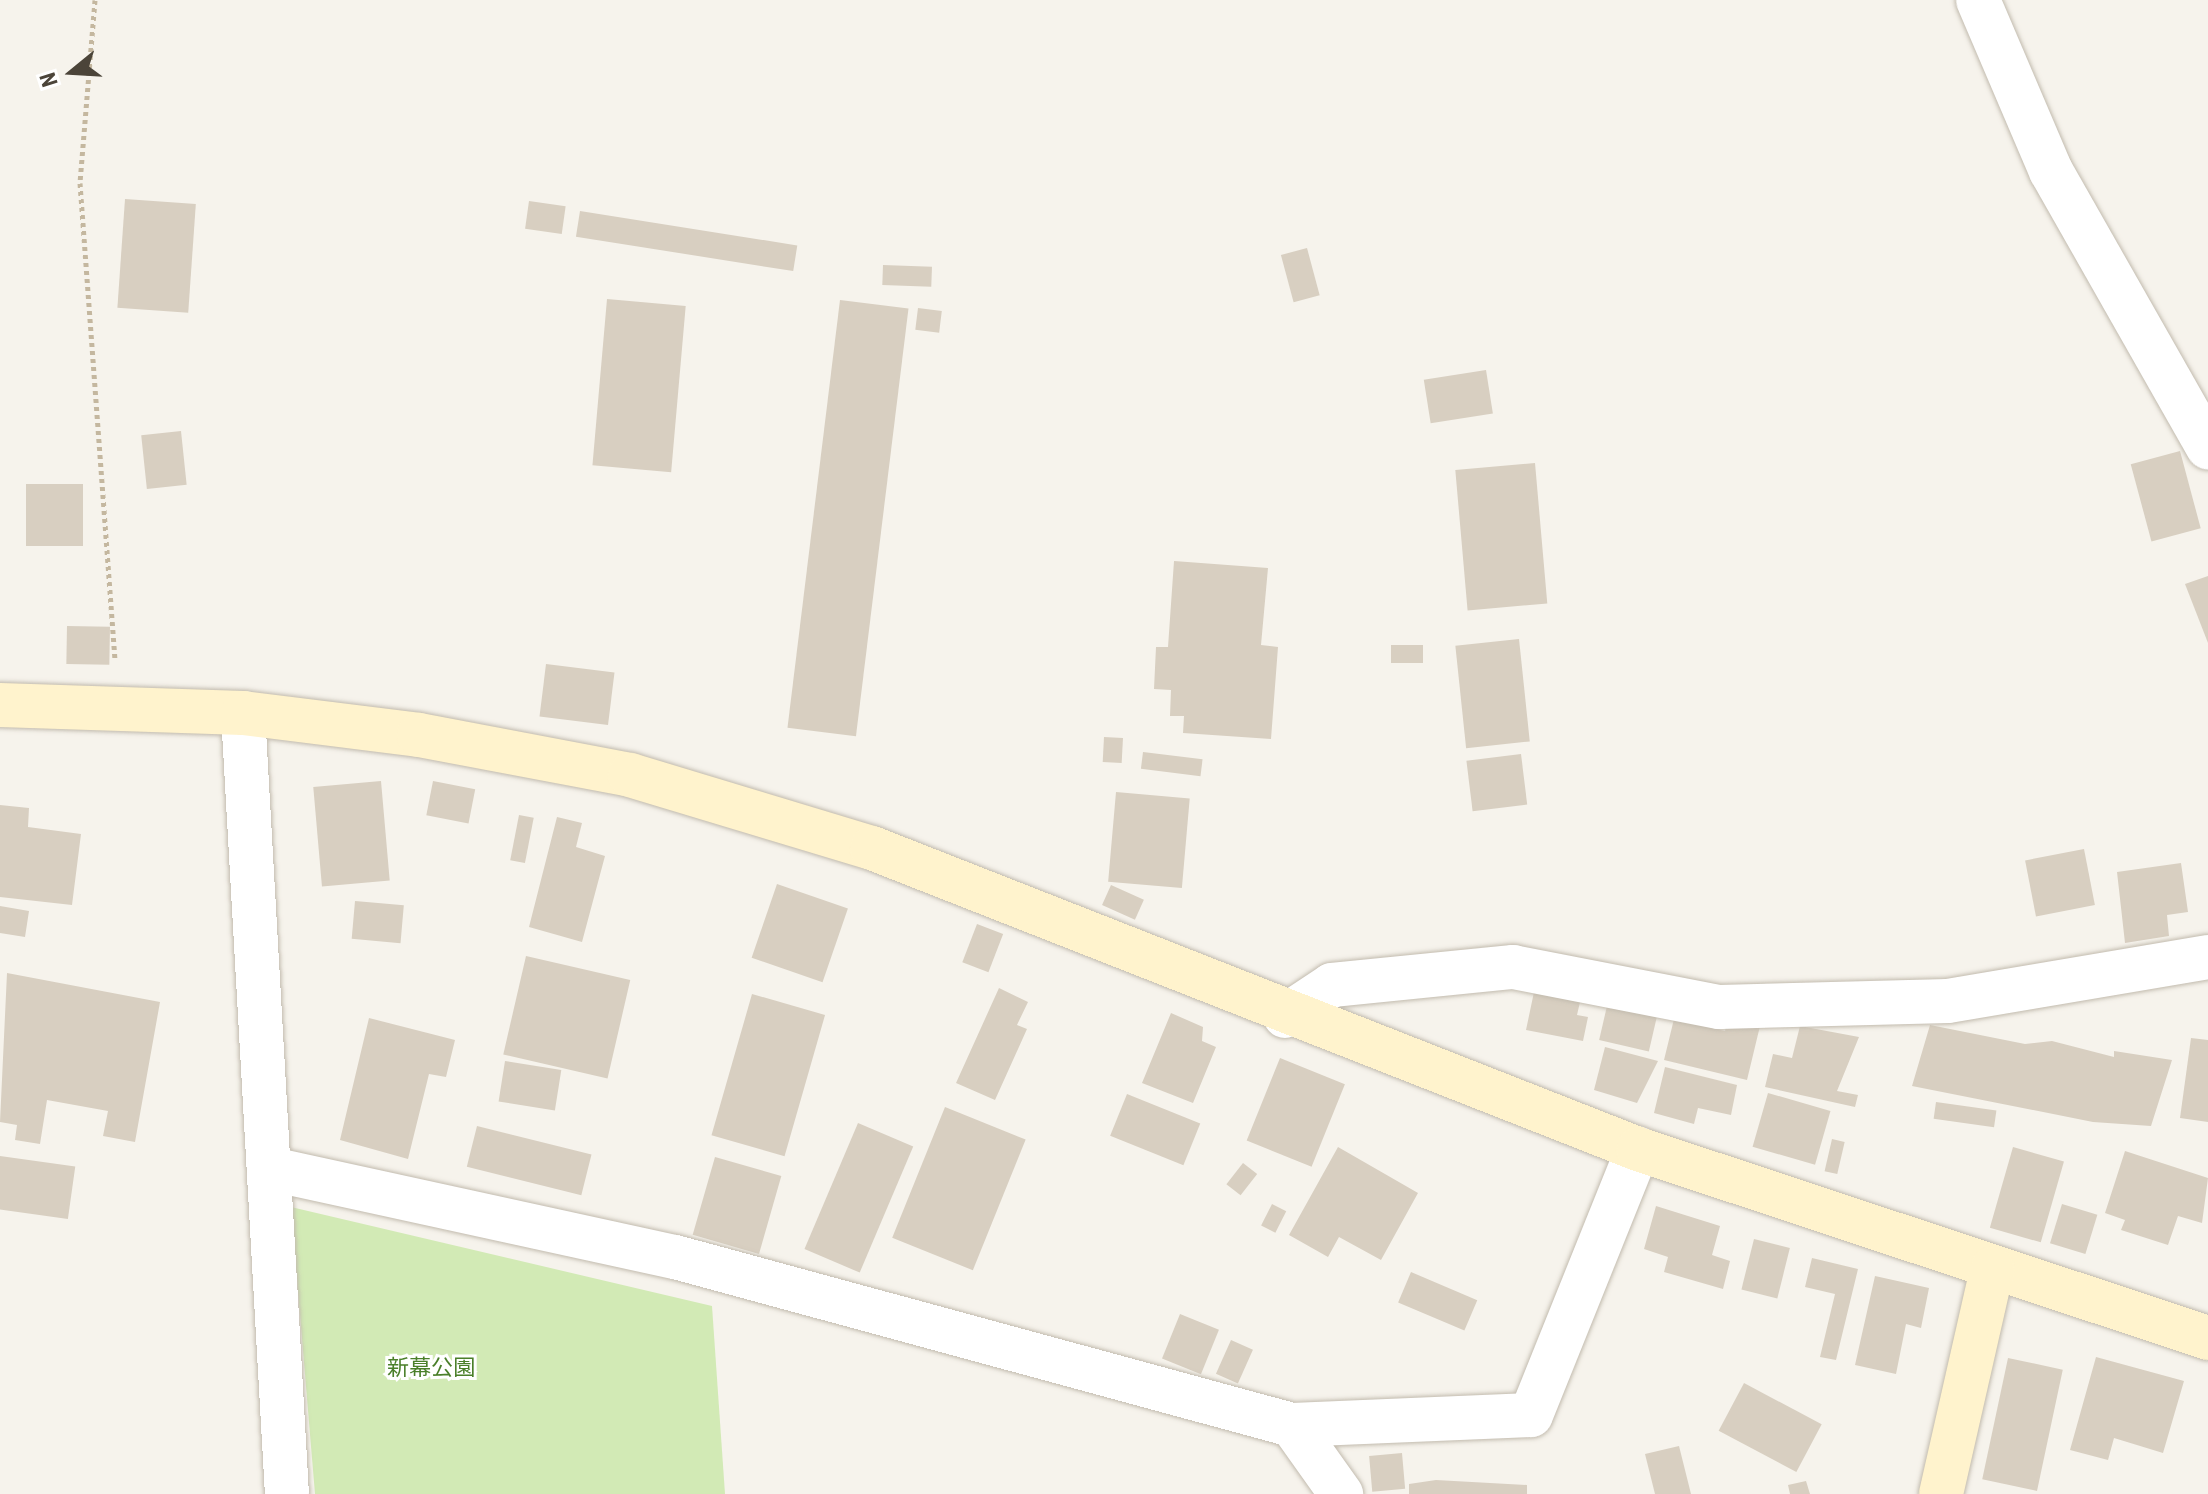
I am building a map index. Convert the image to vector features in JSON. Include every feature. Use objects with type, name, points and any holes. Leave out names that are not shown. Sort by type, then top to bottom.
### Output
[{"type":"street","points":[[1978,0],[2051,171],[2208,447]]},
{"type":"street","points":[[0,705],[119,704],[243,713],[419,735],[630,775],[872,848],[1285,1016],[1638,1149],[1992,1269],[2208,1338]]},
{"type":"street","points":[[243,713],[287,1494]]},
{"type":"street","points":[[1285,1016],[1332,985],[1513,967],[1719,1007],[1948,1001],[2208,957]]},
{"type":"street","points":[[271,1169],[675,1257],[1292,1425],[1531,1415],[1638,1149]]},
{"type":"street","points":[[1941,1494],[1992,1269]]},
{"type":"street","points":[[1292,1425],[1341,1494]]},
{"type":"path","points":[[95,0],[80,183],[119,704]]},
{"type":"green space","name":"新幕公園","points":[[291,1207],[712,1306],[725,1494],[315,1494]]},
{"type":"building","points":[[125,199],[196,204],[188,313],[117,308]]},
{"type":"building","points":[[529,201],[566,206],[562,234],[525,229]]},
{"type":"building","points":[[580,211],[797,245],[793,271],[576,237]]},
{"type":"building","points":[[1307,248],[1320,295],[1294,302],[1281,255]]},
{"type":"building","points":[[883,265],[932,267],[931,287],[882,285]]},
{"type":"building","points":[[607,299],[686,306],[671,472],[592,465]]},
{"type":"building","points":[[840,300],[908,308],[856,736],[787,728]]},
{"type":"building","points":[[918,308],[942,311],[939,333],[915,330]]},
{"type":"building","points":[[1486,370],[1493,413],[1431,423],[1424,380]]},
{"type":"building","points":[[181,431],[187,485],[147,489],[141,435]]},
{"type":"building","points":[[2180,451],[2201,528],[2151,541],[2131,464]]},
{"type":"building","points":[[1535,463],[1547,603],[1468,610],[1455,470]]},
{"type":"building","points":[[26,484],[83,484],[83,546],[26,546]]},
{"type":"building","points":[[1174,561],[1268,568],[1261,645],[1278,647],[1271,739],[1183,733],[1184,716],[1170,716],[1171,690],[1154,689],[1156,647],[1168,647]]},
{"type":"building","points":[[2208,576],[2208,643],[2185,584]]},
{"type":"building","points":[[67,626],[110,627],[109,665],[66,664]]},
{"type":"building","points":[[1519,639],[1530,741],[1466,748],[1455,646]]},
{"type":"building","points":[[1391,645],[1423,645],[1423,663],[1391,663]]},
{"type":"building","points":[[546,664],[614,672],[608,725],[540,717]]},
{"type":"building","points":[[1104,737],[1123,738],[1122,763],[1103,762]]},
{"type":"building","points":[[1143,752],[1203,759],[1200,776],[1141,769]]},
{"type":"building","points":[[1521,754],[1527,805],[1473,811],[1466,761]]},
{"type":"building","points":[[381,781],[390,881],[322,887],[313,787]]},
{"type":"building","points":[[433,781],[475,789],[469,824],[426,815]]},
{"type":"building","points":[[1116,792],[1190,798],[1182,888],[1108,882]]},
{"type":"building","points":[[0,805],[29,808],[28,827],[81,834],[72,905],[0,897]]},
{"type":"building","points":[[519,815],[534,818],[525,863],[510,860]]},
{"type":"building","points":[[557,817],[582,823],[576,847],[605,856],[582,942],[529,927]]},
{"type":"building","points":[[2084,849],[2095,905],[2036,916],[2025,860]]},
{"type":"building","points":[[2181,863],[2188,912],[2167,915],[2169,936],[2125,943],[2117,872]]},
{"type":"building","points":[[777,884],[848,908],[823,982],[752,958]]},
{"type":"building","points":[[1111,885],[1144,900],[1135,920],[1102,905]]},
{"type":"building","points":[[355,901],[404,905],[401,943],[352,939]]},
{"type":"building","points":[[0,906],[29,911],[25,937],[0,933]]},
{"type":"building","points":[[977,924],[1003,934],[988,972],[962,962]]},
{"type":"building","points":[[526,956],[630,980],[608,1078],[503,1054]]},
{"type":"building","points":[[7,973],[160,1002],[135,1142],[103,1136],[108,1111],[47,1100],[40,1144],[15,1140],[17,1125],[0,1122]]},
{"type":"building","points":[[999,988],[1028,1002],[1017,1025],[1027,1029],[995,1100],[956,1083]]},
{"type":"building","points":[[1534,992],[1580,1002],[1577,1015],[1588,1017],[1583,1041],[1526,1030]]},
{"type":"building","points":[[752,994],[825,1015],[785,1156],[711,1135]]},
{"type":"building","points":[[1607,1006],[1657,1017],[1649,1052],[1599,1040]]},
{"type":"building","points":[[1171,1013],[1203,1027],[1202,1041],[1216,1047],[1193,1103],[1142,1083]]},
{"type":"building","points":[[369,1018],[455,1040],[446,1077],[429,1074],[408,1159],[340,1140]]},
{"type":"building","points":[[1674,1019],[1725,1031],[1728,1020],[1760,1026],[1747,1080],[1664,1060]]},
{"type":"building","points":[[1930,1025],[2025,1044],[2052,1041],[2114,1057],[2114,1051],[2172,1060],[2151,1126],[2093,1122],[1912,1086]]},
{"type":"building","points":[[1800,1026],[1859,1037],[1837,1091],[1858,1095],[1855,1107],[1765,1087],[1773,1054],[1792,1058]]},
{"type":"building","points":[[2191,1038],[2208,1040],[2208,1122],[2180,1118]]},
{"type":"building","points":[[1605,1047],[1658,1061],[1637,1103],[1594,1090]]},
{"type":"building","points":[[1280,1058],[1345,1084],[1312,1167],[1247,1141]]},
{"type":"building","points":[[505,1061],[561,1070],[555,1110],[499,1101]]},
{"type":"building","points":[[1665,1067],[1737,1085],[1731,1115],[1698,1108],[1694,1124],[1654,1113]]},
{"type":"building","points":[[1768,1093],[1830,1111],[1815,1165],[1753,1147]]},
{"type":"building","points":[[1127,1094],[1200,1124],[1183,1165],[1110,1136]]},
{"type":"building","points":[[1936,1102],[1996,1110],[1994,1127],[1934,1119]]},
{"type":"building","points":[[945,1107],[1026,1140],[973,1270],[892,1238]]},
{"type":"building","points":[[858,1123],[913,1146],[860,1273],[804,1249]]},
{"type":"building","points":[[477,1126],[591,1155],[581,1195],[467,1167]]},
{"type":"building","points":[[1832,1139],[1845,1142],[1837,1174],[1825,1171]]},
{"type":"building","points":[[1338,1147],[1418,1193],[1381,1260],[1339,1237],[1328,1257],[1289,1235]]},
{"type":"building","points":[[2013,1147],[2064,1162],[2041,1242],[1990,1228]]},
{"type":"building","points":[[2125,1151],[2208,1178],[2202,1223],[2178,1216],[2168,1245],[2121,1230],[2125,1220],[2105,1213]]},
{"type":"building","points":[[0,1156],[75,1167],[68,1219],[0,1210]]},
{"type":"building","points":[[715,1157],[781,1176],[759,1254],[693,1235]]},
{"type":"building","points":[[1243,1163],[1257,1174],[1241,1195],[1226,1184]]},
{"type":"building","points":[[1272,1204],[1286,1211],[1275,1233],[1261,1225]]},
{"type":"building","points":[[2062,1204],[2097,1215],[2085,1254],[2050,1243]]},
{"type":"building","points":[[1656,1206],[1720,1226],[1712,1255],[1730,1261],[1723,1289],[1664,1272],[1668,1257],[1644,1249]]},
{"type":"building","points":[[1754,1239],[1790,1248],[1777,1298],[1741,1289]]},
{"type":"building","points":[[1812,1258],[1858,1269],[1836,1360],[1820,1357],[1835,1294],[1805,1287]]},
{"type":"building","points":[[1411,1272],[1477,1300],[1464,1331],[1398,1302]]},
{"type":"building","points":[[1875,1276],[1929,1288],[1921,1328],[1906,1324],[1896,1374],[1855,1365]]},
{"type":"building","points":[[1180,1314],[1219,1330],[1201,1374],[1162,1359]]},
{"type":"building","points":[[1231,1340],[1253,1350],[1238,1384],[1216,1374]]},
{"type":"building","points":[[2096,1357],[2184,1381],[2163,1453],[2114,1438],[2108,1460],[2070,1450]]},
{"type":"building","points":[[2008,1358],[2063,1370],[2037,1491],[1982,1479]]},
{"type":"building","points":[[1744,1383],[1822,1424],[1796,1472],[1719,1431]]},
{"type":"building","points":[[1679,1446],[1691,1494],[1655,1494],[1645,1454]]},
{"type":"building","points":[[1402,1453],[1405,1489],[1372,1492],[1369,1456]]},
{"type":"building","points":[[1436,1480],[1527,1485],[1527,1494],[1409,1494],[1409,1484]]},
{"type":"building","points":[[1806,1481],[1810,1494],[1790,1494],[1788,1485]]}]
